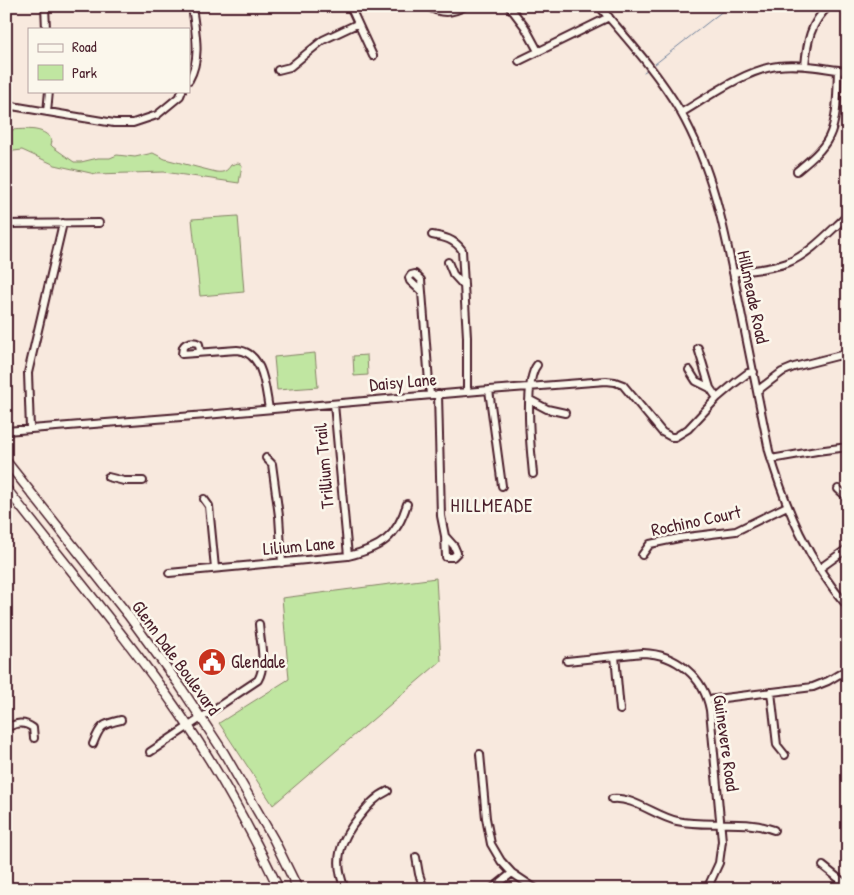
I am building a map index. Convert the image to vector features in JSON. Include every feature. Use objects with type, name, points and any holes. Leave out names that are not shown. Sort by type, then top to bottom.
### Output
[{"type":"main road","name":"Glenn Dale Boulevard","points":[[6,461],[128,615],[180,686],[224,753],[274,840],[298,889]]},
{"type":"main road","name":"Glenn Dale Boulevard","points":[[6,488],[134,652],[189,728],[228,791],[279,889]]},
{"type":"street","points":[[45,6],[46,28]]},
{"type":"street","points":[[190,78],[197,53],[192,6]]},
{"type":"street","points":[[350,6],[373,56]]},
{"type":"street","points":[[427,6],[434,10],[449,12],[465,6]]},
{"type":"street","points":[[509,6],[525,27],[538,51]]},
{"type":"street","name":"Hillmeade Road","points":[[599,6],[648,63],[681,113],[697,146],[721,217],[772,459],[787,506],[799,535],[819,569],[848,607]]},
{"type":"street","points":[[805,66],[809,34],[815,22],[829,6]]},
{"type":"street","points":[[519,61],[609,17]]},
{"type":"street","points":[[278,70],[290,67],[323,40],[357,24]]},
{"type":"street","points":[[681,113],[762,69],[780,66],[805,66],[848,71]]},
{"type":"street","points":[[797,171],[824,146],[831,133],[834,120],[838,70]]},
{"type":"street","points":[[47,112],[49,92]]},
{"type":"street","points":[[6,106],[114,123],[133,123],[158,116],[180,96],[182,92]]},
{"type":"street","points":[[733,273],[778,266],[792,260],[808,250],[848,215]]},
{"type":"street","points":[[30,429],[28,373],[63,223]]},
{"type":"street","points":[[6,224],[99,223]]},
{"type":"street","points":[[432,235],[457,243],[462,250],[467,337],[467,392]]},
{"type":"street","points":[[448,262],[453,274],[463,285]]},
{"type":"street","points":[[453,274],[455,268],[462,269]]},
{"type":"street","points":[[422,292],[430,395]]},
{"type":"street","points":[[698,348],[710,388],[717,398]]},
{"type":"street","points":[[200,352],[244,350],[251,354],[257,359],[260,368],[269,409]]},
{"type":"street","points":[[757,391],[788,369],[844,356],[848,350]]},
{"type":"street","points":[[533,474],[529,423],[530,386],[534,369],[537,365]]},
{"type":"street","points":[[689,370],[696,381],[710,388]]},
{"type":"street","name":"Daisy Lane","points":[[6,431],[530,386],[618,382],[662,432],[675,437],[683,433],[717,398],[743,376],[754,372]]},
{"type":"street","points":[[489,390],[502,486]]},
{"type":"street","points":[[438,394],[441,516],[445,536]]},
{"type":"street","points":[[530,400],[547,409],[565,413]]},
{"type":"street","name":"Trillium Trail","points":[[334,404],[348,556]]},
{"type":"street","points":[[772,459],[817,450],[848,447]]},
{"type":"street","points":[[266,458],[272,464],[279,516],[282,563]]},
{"type":"street","points":[[108,477],[124,481],[143,481]]},
{"type":"street","points":[[838,489],[848,498]]},
{"type":"street","points":[[204,499],[209,506],[215,568]]},
{"type":"street","name":"Lilium Lane","points":[[169,573],[348,556],[377,546],[392,536],[403,518],[407,504]]},
{"type":"street","name":"Rochino Court","points":[[642,555],[650,544],[679,538],[736,531],[787,506]]},
{"type":"street","points":[[819,569],[848,548]]},
{"type":"street","points":[[150,752],[189,728],[258,680],[261,675],[262,660],[259,624]]},
{"type":"street","name":"Guinevere Road","points":[[567,660],[652,653],[672,659],[693,675],[708,700],[722,824],[720,858],[707,889]]},
{"type":"street","points":[[615,656],[620,710]]},
{"type":"street","points":[[708,700],[816,686],[848,669]]},
{"type":"street","points":[[771,692],[778,747],[785,755]]},
{"type":"street","points":[[93,744],[104,724],[121,720]]},
{"type":"street","points":[[6,728],[18,724],[28,724],[33,728],[34,738]]},
{"type":"street","points":[[480,754],[490,840],[501,861],[512,873],[536,889]]},
{"type":"street","points":[[345,889],[339,864],[340,849],[345,836],[374,799],[388,791]]},
{"type":"street","points":[[612,799],[624,800],[679,822],[753,824],[774,830]]},
{"type":"street","points":[[416,857],[424,889]]},
{"type":"street","points":[[823,866],[848,886]]},
{"type":"street","points":[[492,889],[512,873]]},
{"type":"green space","points":[[6,130],[38,130],[48,136],[52,141],[51,145],[53,147],[74,162],[110,158],[117,155],[135,157],[153,153],[165,159],[216,172],[225,171],[231,165],[238,163],[242,165],[239,183],[164,172],[95,174],[55,165],[22,150],[6,152]]},
{"type":"green space","points":[[238,216],[244,292],[200,296],[192,219]]},
{"type":"green space","points":[[315,353],[318,387],[277,390],[274,357]]},
{"type":"green space","points":[[367,355],[368,375],[354,376],[353,356]]},
{"type":"green space","points":[[436,578],[441,661],[273,805],[219,723],[289,679],[282,598]]},
{"type":"waterway","points":[[655,64],[729,6]]},
{"type":"place","name":"Glendale","points":[[212,662]]},
{"type":"district","name":"HILLMEADE","points":[[492,505]]}]
